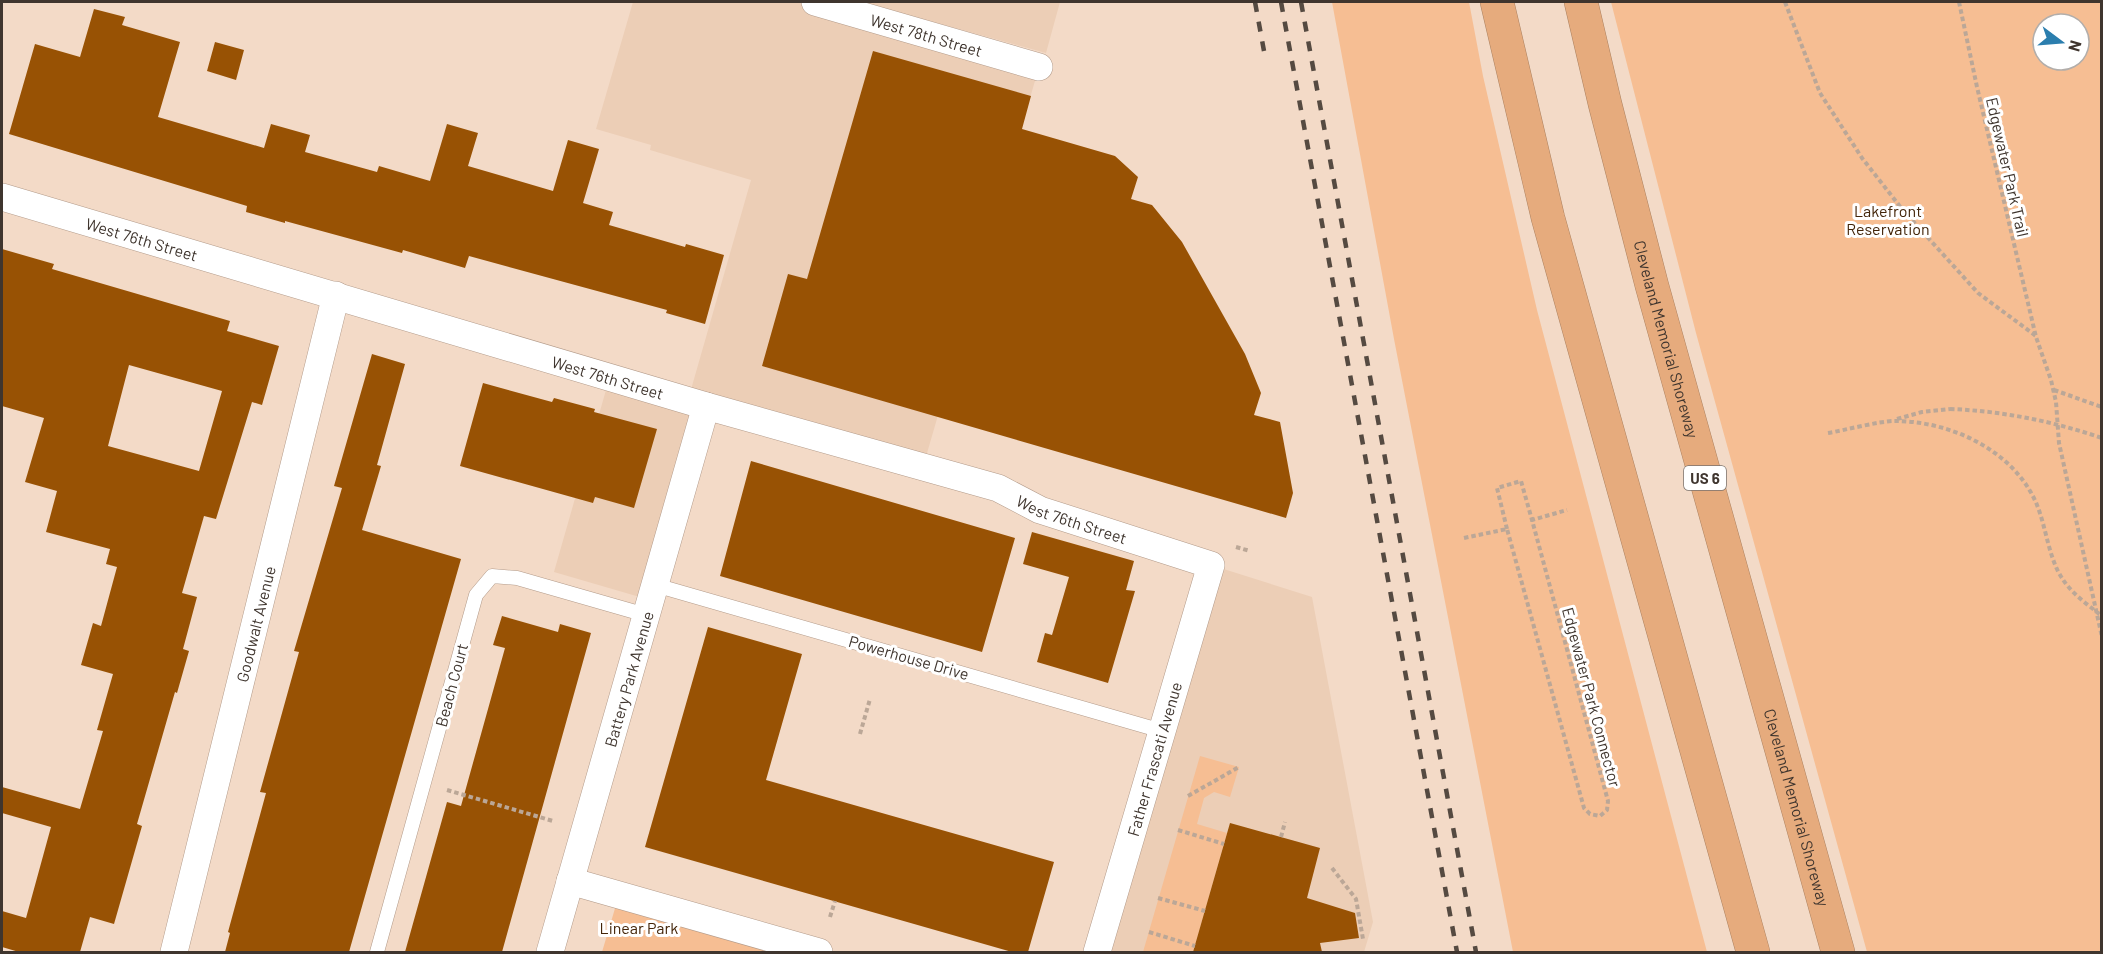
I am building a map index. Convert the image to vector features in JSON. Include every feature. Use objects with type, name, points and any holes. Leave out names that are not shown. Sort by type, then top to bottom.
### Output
[{"type":"highway","points":[[1497,2],[1548,218],[1753,952]]},
{"type":"highway","name":"Cleveland Memorial Shoreway","points":[[1581,2],[1652,286],[1838,952]]},
{"type":"street","name":"West 78th Street","points":[[814,2],[1039,67]]},
{"type":"street","name":"West 76th Street","points":[[2,197],[706,406],[998,488],[1040,510],[1211,565]]},
{"type":"street","name":"Goodwalt Avenue","points":[[174,952],[336,295]]},
{"type":"street","name":"Battery Park Avenue","points":[[550,952],[706,406]]},
{"type":"street","name":"Father Frascati Avenue","points":[[1097,952],[1211,565]]},
{"type":"street","points":[[570,881],[819,952]]},
{"type":"lane","name":"Beach Court","points":[[377,952],[476,595],[492,576],[517,578],[646,615]]},
{"type":"lane","name":"Powerhouse Drive","points":[[655,585],[1162,731]]},
{"type":"path","points":[[1785,2],[1821,93],[1862,158],[1902,209],[1971,285],[2036,337]]},
{"type":"path","name":"Edgewater Park Trail","points":[[1959,2],[2036,337],[2053,389],[2059,443],[2102,637]]},
{"type":"path","points":[[2053,389],[2102,407]]},
{"type":"path","points":[[1828,433],[1922,412],[1950,409],[1985,410],[2036,419],[2102,438]]},
{"type":"path","points":[[1893,420],[1924,422],[1945,428],[1988,448],[2015,470],[2036,503],[2062,578],[2102,616]]},
{"type":"path","points":[[1464,538],[1507,529],[1497,488],[1521,481],[1532,520],[1567,510]]},
{"type":"path","name":"Edgewater Park Connector","points":[[1507,529],[1584,808],[1590,814],[1600,816],[1607,810],[1608,801],[1532,520]]},
{"type":"path","points":[[860,734],[870,699]]},
{"type":"path","points":[[1188,796],[1239,767]]},
{"type":"path","points":[[443,789],[553,821]]},
{"type":"path","points":[[1281,837],[1285,822]]},
{"type":"path","points":[[1178,830],[1224,844]]},
{"type":"path","points":[[1332,868],[1356,899],[1363,939]]},
{"type":"path","points":[[1158,898],[1205,911]]},
{"type":"path","points":[[830,917],[835,901]]},
{"type":"path","points":[[1149,932],[1195,946]]},
{"type":"shaded area","points":[[633,2],[815,2],[1039,67],[923,467],[706,406],[650,600],[554,572],[610,376],[688,400],[751,180],[650,150],[651,145],[596,129]]},
{"type":"shaded area","points":[[861,2],[1060,2],[1046,53]]},
{"type":"shaded area","points":[[1211,565],[1312,597],[1373,922],[1364,952],[1097,952]]},
{"type":"green space","points":[[1332,2],[1469,2],[1483,76],[1537,310],[1707,952],[1513,952],[1394,339]]},
{"type":"green space","name":"Lakefront Reservation","points":[[1611,2],[2101,2],[2101,952],[1867,952],[1696,333]]},
{"type":"green space","points":[[1200,756],[1239,767],[1230,797],[1214,792],[1204,798],[1197,824],[1227,833],[1193,952],[1143,952]]},
{"type":"green space","name":"Linear Park","points":[[619,895],[819,952],[602,952]]},
{"type":"building","points":[[94,9],[125,17],[122,25],[180,42],[158,117],[264,148],[271,124],[310,135],[305,152],[377,172],[379,166],[430,181],[447,124],[478,133],[468,166],[553,191],[568,140],[599,149],[583,203],[613,212],[609,225],[685,247],[686,244],[724,255],[705,324],[666,313],[667,310],[469,256],[465,268],[403,250],[402,253],[285,221],[285,223],[246,212],[247,206],[9,134],[35,44],[80,57]]},
{"type":"building","points":[[215,42],[244,50],[236,80],[207,71]]},
{"type":"building","points":[[873,51],[1031,96],[1022,129],[1115,156],[1138,177],[1131,199],[1152,205],[1182,242],[1245,354],[1261,393],[1254,415],[1280,422],[1293,493],[1286,518],[762,366],[788,274],[807,279]]},
{"type":"building","points":[[2,249],[54,264],[52,269],[230,321],[227,331],[279,346],[262,405],[252,402],[216,519],[204,516],[182,593],[197,597],[183,649],[189,651],[137,824],[142,826],[114,924],[90,917],[80,952],[19,952],[2,947],[2,911],[26,918],[51,827],[2,813],[2,787],[80,809],[103,731],[97,730],[113,674],[81,665],[93,623],[101,626],[117,567],[106,564],[110,549],[46,532],[57,491],[25,482],[44,418],[2,406]],"holes":[[[129,365],[222,391],[199,471],[108,446]]]},
{"type":"building","points":[[372,354],[405,364],[377,465],[381,466],[362,530],[461,559],[349,952],[225,952],[230,933],[228,932],[266,793],[260,792],[299,652],[294,651],[342,488],[334,486]]},
{"type":"building","points":[[483,383],[552,402],[554,398],[595,409],[594,412],[657,429],[634,508],[595,497],[593,503],[460,466]]},
{"type":"building","points":[[751,461],[1015,538],[982,652],[720,576]]},
{"type":"building","points":[[1032,532],[1134,561],[1126,590],[1135,591],[1108,683],[1037,662],[1045,633],[1052,635],[1069,577],[1023,564]]},
{"type":"building","points":[[502,616],[558,632],[560,624],[591,633],[502,952],[405,952],[447,802],[461,806],[505,648],[493,645]]},
{"type":"building","points":[[708,627],[802,654],[766,780],[1054,862],[1028,952],[1012,952],[645,847]]},
{"type":"building","points":[[1230,823],[1320,848],[1307,898],[1355,913],[1359,938],[1320,943],[1322,952],[1193,952]]},
{"type":"railway","points":[[1255,2],[1264,51]]},
{"type":"railway","points":[[1281,2],[1457,952]]},
{"type":"railway","points":[[1301,2],[1476,952]]}]
